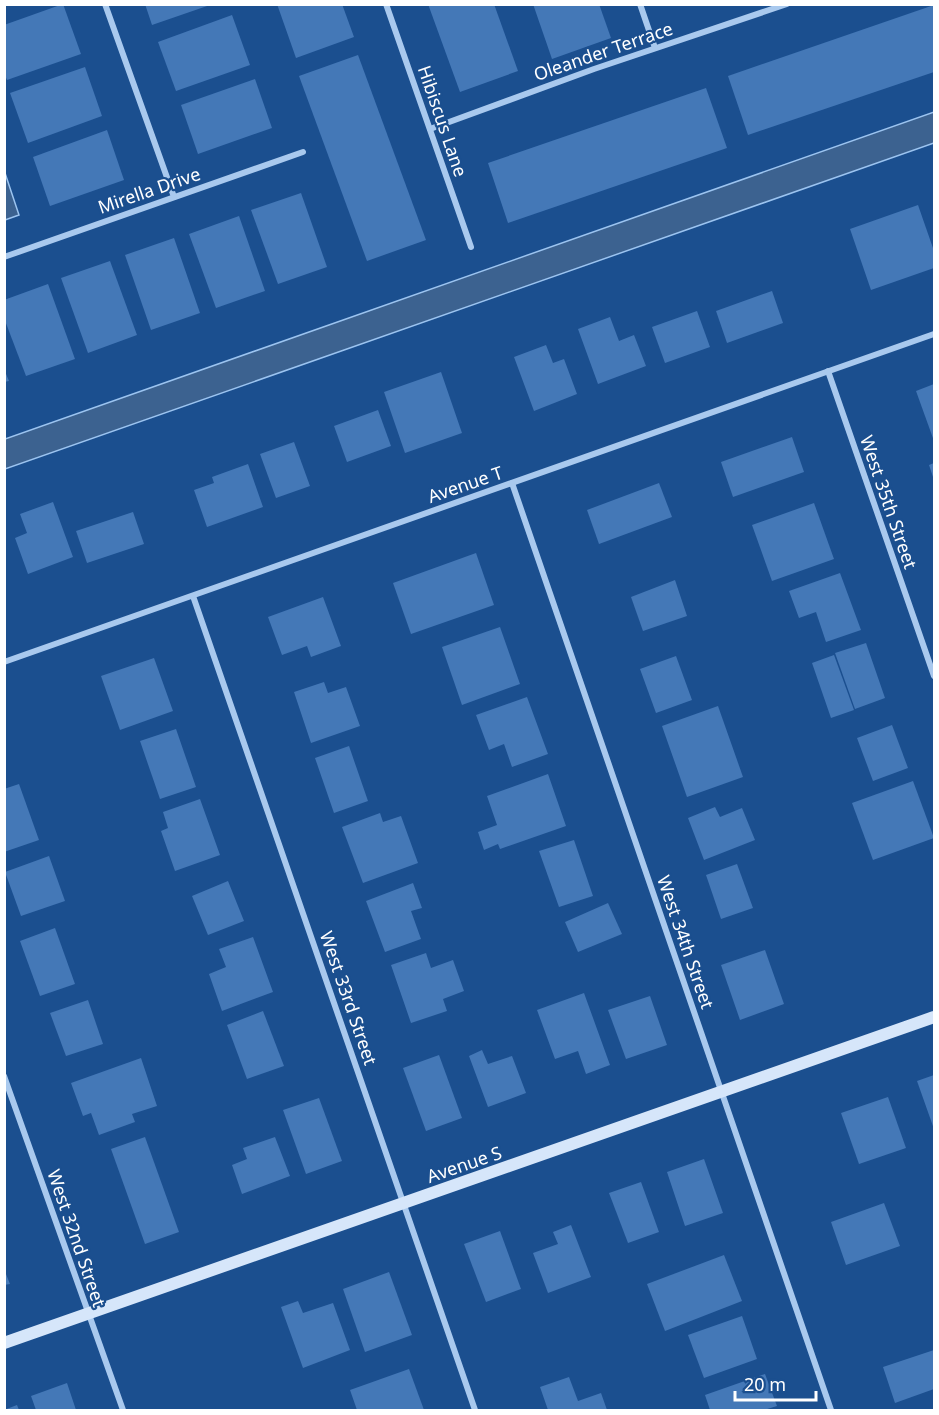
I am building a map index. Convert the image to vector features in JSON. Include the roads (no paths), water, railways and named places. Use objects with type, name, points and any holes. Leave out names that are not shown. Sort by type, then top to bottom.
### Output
[{"type":"street","points":[[105,4],[174,197]]},
{"type":"street","name":"Hibiscus Lane","points":[[386,4],[471,247]]},
{"type":"street","points":[[640,4],[655,48]]},
{"type":"street","name":"Oleander Terrace","points":[[429,129],[655,48],[787,4]]},
{"type":"street","name":"Mirella Drive","points":[[4,257],[303,152]]},
{"type":"street","name":"Avenue T","points":[[4,662],[934,334]]},
{"type":"street","name":"West 35th Street","points":[[828,371],[934,676]]},
{"type":"street","name":"West 34th Street","points":[[512,483],[831,1410]]},
{"type":"street","name":"West 33rd Street","points":[[193,596],[475,1410]]},
{"type":"street","name":"Avenue S","points":[[4,1343],[934,1017]]},
{"type":"street","name":"West 32nd Street","points":[[4,1076],[123,1410]]},
{"type":"water","points":[[934,112],[934,143],[5,469],[5,439]]},
{"type":"water","points":[[5,173],[19,215],[4,220]]}]
